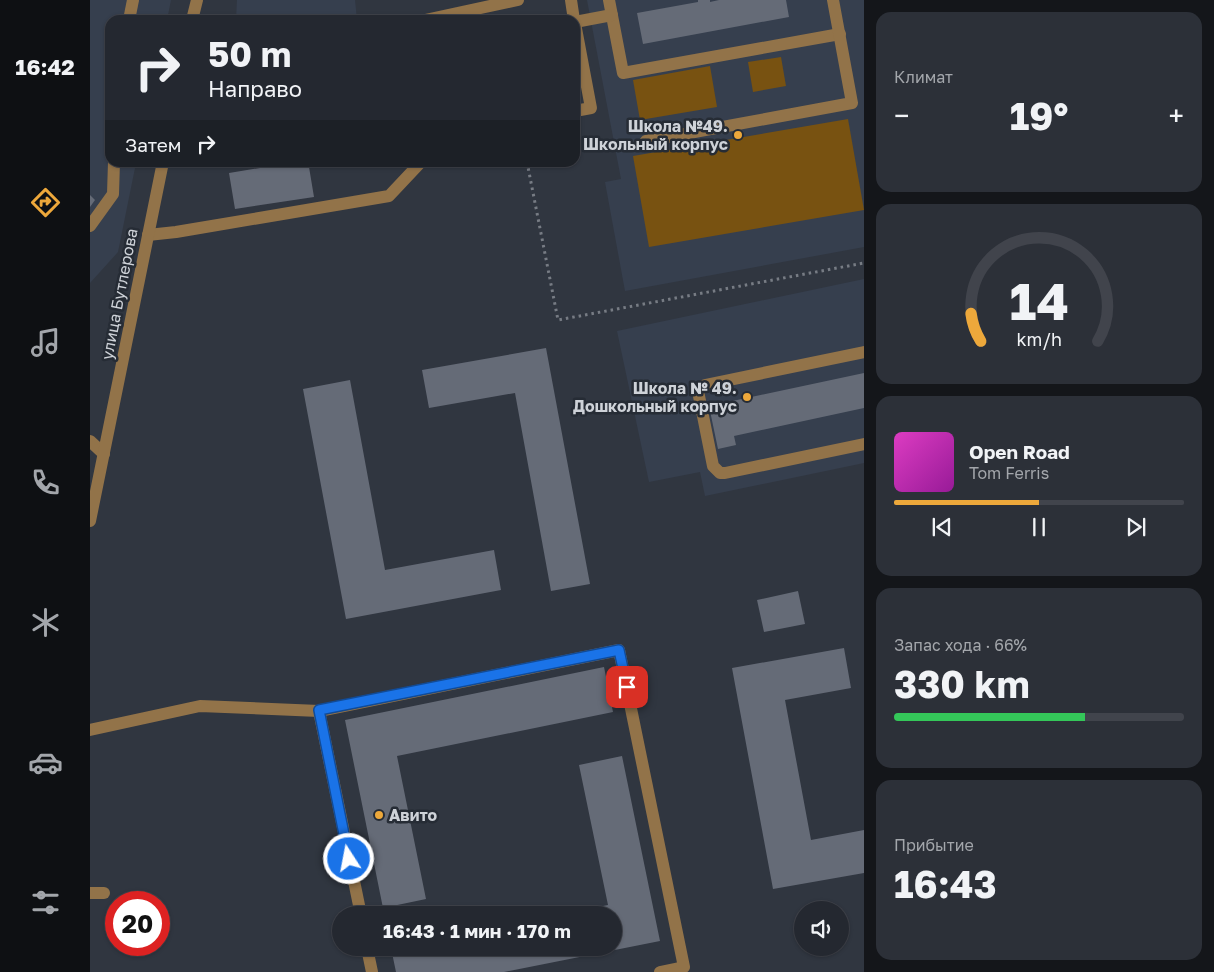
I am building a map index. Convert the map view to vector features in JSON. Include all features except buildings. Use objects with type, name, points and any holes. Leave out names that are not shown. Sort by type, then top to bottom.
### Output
[{"type":"street","points":[[130,15],[133,0]]},
{"type":"street","points":[[193,15],[197,0]]},
{"type":"street","points":[[449,15],[518,0]]},
{"type":"street","points":[[571,0],[574,15]]},
{"type":"street","points":[[609,0],[623,73],[840,34]]},
{"type":"street","points":[[646,140],[852,103],[833,0]]},
{"type":"street","points":[[580,20],[612,15]]},
{"type":"street","points":[[580,48],[591,108],[580,111]]},
{"type":"street","points":[[90,226],[113,194],[114,167]]},
{"type":"street","name":"улица Бутлерова","points":[[90,521],[162,167]]},
{"type":"street","points":[[148,234],[176,232],[389,196],[416,167]]},
{"type":"street","points":[[864,352],[705,386],[701,387],[698,391],[713,466],[720,473],[864,444]]},
{"type":"street","points":[[90,442],[104,454]]},
{"type":"street","points":[[90,730],[200,706],[319,710],[619,650],[684,968],[660,972]]},
{"type":"street","points":[[319,710],[359,906]]},
{"type":"street","points":[[90,893],[104,893]]},
{"type":"street","points":[[369,956],[372,972]]},
{"type":"path","points":[[528,167],[558,320],[864,263]]},
{"type":"shaded area","points":[[90,0],[171,0],[168,15],[105,15],[105,167],[135,167],[118,252],[90,283]]},
{"type":"shaded area","points":[[237,0],[355,0],[356,15],[236,15]]},
{"type":"shaded area","name":"Школа №49. Школьный корпус","points":[[587,0],[864,0],[864,247],[625,291],[605,182],[621,179]]},
{"type":"shaded area","points":[[781,57],[786,86],[753,92],[748,62]]},
{"type":"shaded area","points":[[710,66],[717,107],[640,120],[633,80]]},
{"type":"shaded area","points":[[848,119],[864,210],[649,247],[633,156]]},
{"type":"shaded area","name":"Школа № 49. Дошкольный корпус","points":[[864,279],[864,463],[705,496],[700,472],[649,482],[617,331]]},
{"type":"place","name":"Школа №49. Школьный корпус","points":[[738,135]]},
{"type":"place","name":"Школа № 49. Дошкольный корпус","points":[[747,397]]},
{"type":"place","name":"Авито","points":[[379,815]]},
{"type":"route","points":[[349,859],[319,710],[619,650],[627,687]]}]
